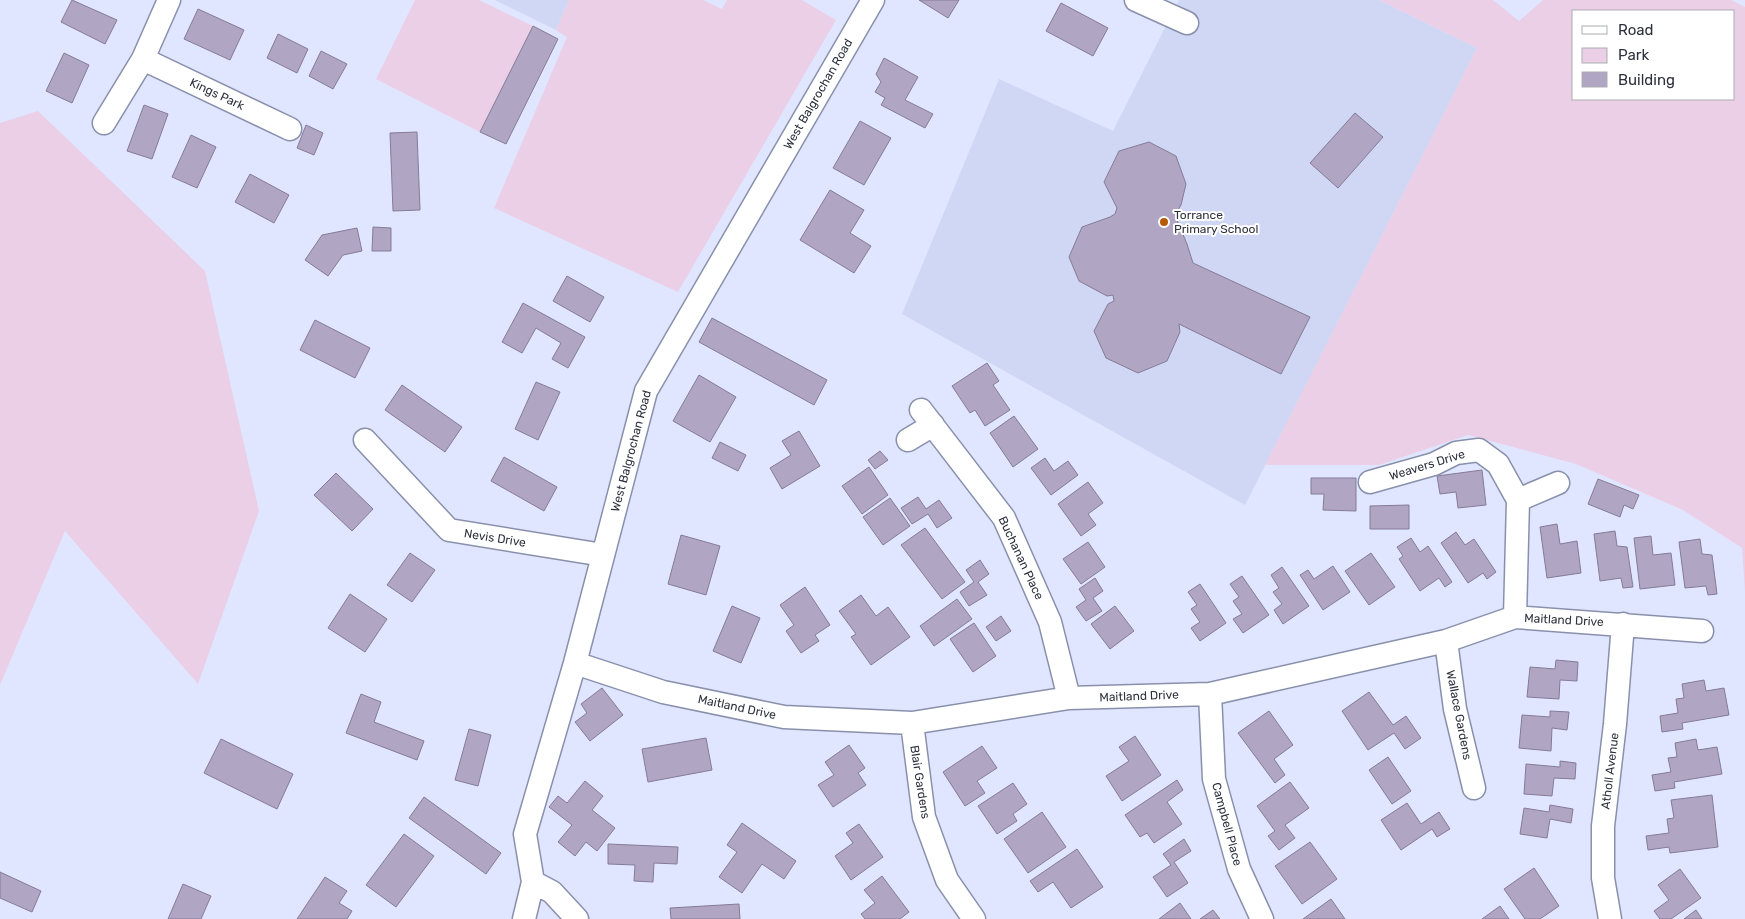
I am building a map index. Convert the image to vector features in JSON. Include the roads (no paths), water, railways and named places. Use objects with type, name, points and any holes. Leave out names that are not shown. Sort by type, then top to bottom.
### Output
[{"type":"street","points":[[104,124],[143,59],[169,0]]},
{"type":"street","name":"West Balgrochan Road","points":[[524,919],[533,882],[525,834],[575,663],[646,391],[873,0]]},
{"type":"street","points":[[1136,0],[1187,23]]},
{"type":"street","name":"Kings Park","points":[[143,59],[290,129]]},
{"type":"street","name":"Buchanan Place","points":[[908,440],[927,417],[1004,518],[1050,622],[1069,698]]},
{"type":"street","name":"Nevis Drive","points":[[365,440],[449,530],[603,555]]},
{"type":"street","name":"Weavers Drive","points":[[1370,482],[1434,464],[1456,453],[1480,450],[1498,464],[1518,500]]},
{"type":"street","points":[[1515,617],[1518,500],[1558,483]]},
{"type":"street","name":"Maitland Drive","points":[[575,663],[663,692],[784,717],[912,724],[1069,698],[1210,694],[1446,641],[1515,617],[1702,630]]},
{"type":"street","name":"Atholl Avenue","points":[[1610,919],[1603,878],[1603,826],[1615,724],[1623,624]]},
{"type":"street","name":"Wallace Gardens","points":[[1446,641],[1455,708],[1474,788]]},
{"type":"street","name":"Campbell Place","points":[[1210,694],[1214,779],[1239,869],[1262,919]]},
{"type":"street","name":"Blair Gardens","points":[[912,724],[924,817],[947,880],[974,919]]},
{"type":"street","points":[[533,882],[552,892],[577,919]]},
{"type":"place","name":"Torrance Primary School","points":[[1164,222]]}]
